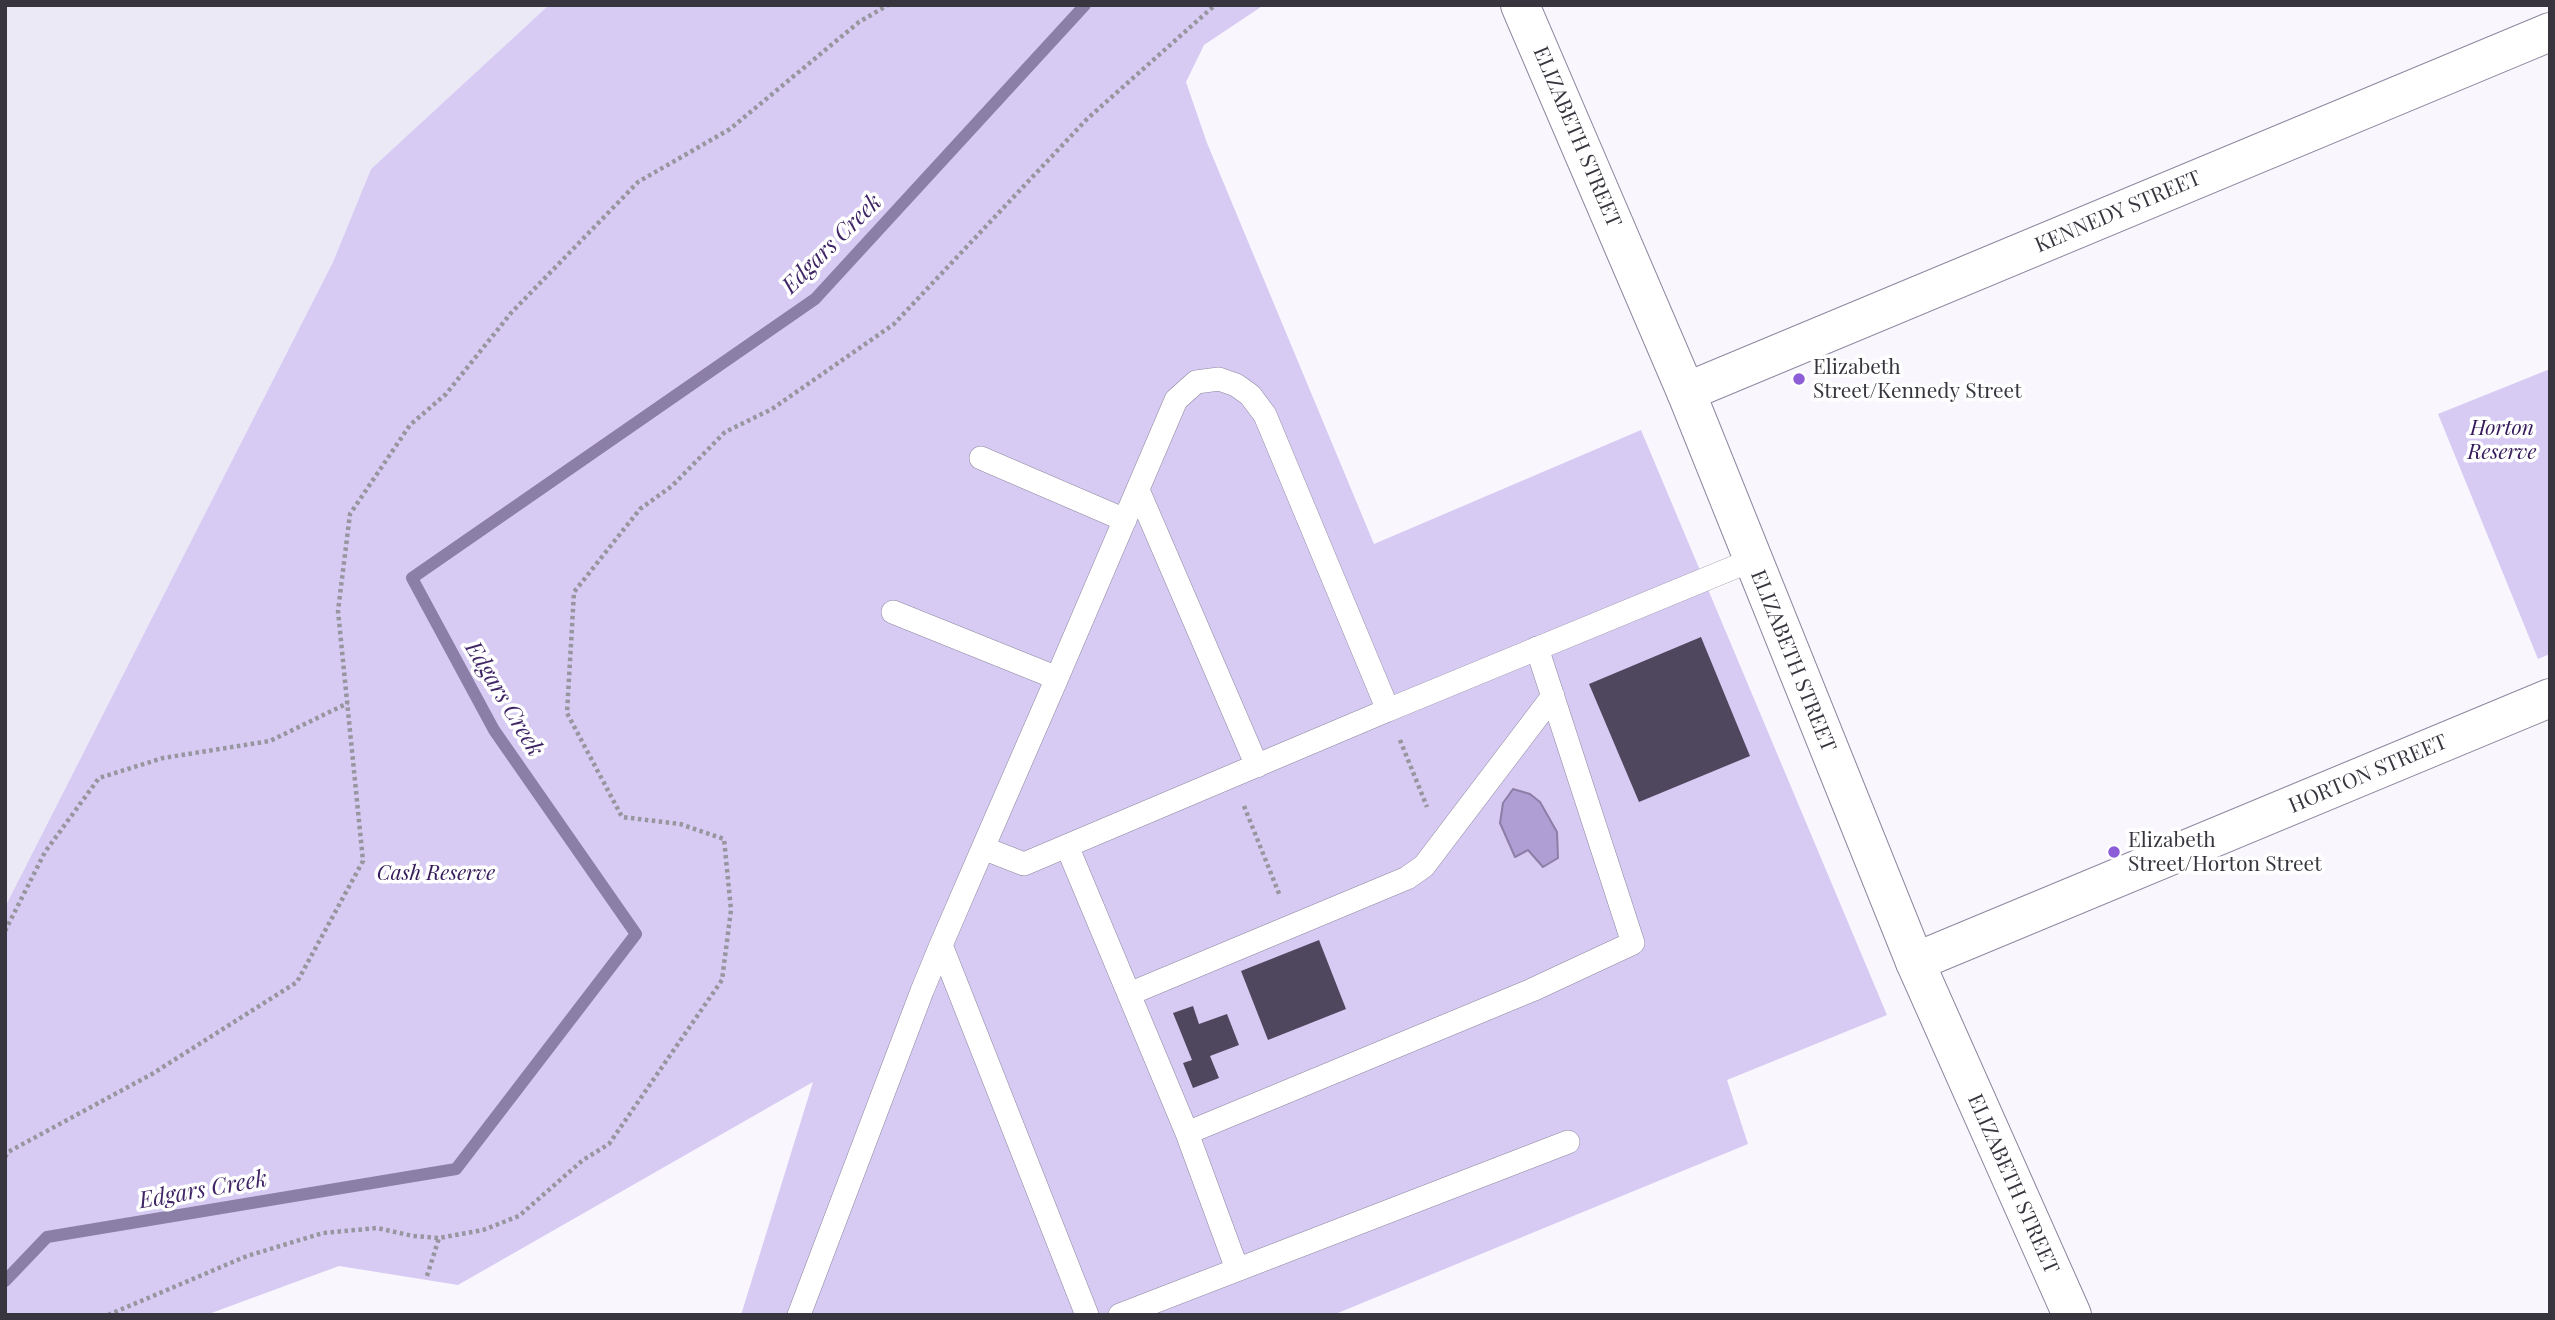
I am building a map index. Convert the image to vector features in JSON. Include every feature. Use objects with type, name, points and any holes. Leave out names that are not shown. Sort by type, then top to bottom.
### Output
[{"type":"street","name":"ELIZABETH STREET","points":[[1520,5],[1686,392],[1915,962],[2072,1315]]},
{"type":"street","name":"KENNEDY STREET","points":[[1686,392],[2550,32]]},
{"type":"street","name":"HORTON STREET","points":[[1915,962],[2550,698]]},
{"type":"lane","points":[[799,1315],[941,945],[1176,400],[1186,387],[1196,382],[1219,379],[1250,395],[1272,430],[1388,710]]},
{"type":"lane","points":[[981,458],[1125,520]]},
{"type":"lane","points":[[1138,490],[1257,766]]},
{"type":"lane","points":[[983,848],[1024,864],[1752,560]]},
{"type":"lane","points":[[893,612],[1057,678]]},
{"type":"lane","points":[[1187,1133],[1532,990],[1633,943],[1537,648]]},
{"type":"lane","points":[[1129,994],[1408,878],[1424,866],[1553,696]]},
{"type":"lane","points":[[1067,846],[1187,1133],[1237,1269]]},
{"type":"lane","points":[[941,945],[1087,1315]]},
{"type":"lane","points":[[1120,1315],[1569,1142]]},
{"type":"path","points":[[5,1157],[8,1152],[152,1074],[297,982],[363,861],[338,611],[350,514],[410,425],[446,394],[511,313],[638,182],[730,129],[859,22],[888,5]]},
{"type":"path","points":[[108,1315],[247,1256],[323,1233],[377,1228],[439,1238],[483,1230],[519,1216],[583,1160],[609,1144],[722,980],[731,911],[724,839],[680,824],[622,817],[567,713],[574,592],[640,509],[672,486],[725,432],[772,409],[894,324],[1087,118],[1215,5]]},
{"type":"path","points":[[5,931],[45,852],[99,778],[163,758],[270,741],[348,703]]},
{"type":"path","points":[[1388,710],[1441,843]]},
{"type":"path","points":[[1232,776],[1292,926]]},
{"type":"path","points":[[427,1276],[439,1238]]},
{"type":"shaded area","points":[[5,5],[549,5],[371,169],[333,262],[5,907]]},
{"type":"shaded area","points":[[1513,789],[1530,794],[1540,802],[1557,832],[1558,858],[1543,867],[1528,850],[1515,857],[1500,823],[1503,803]]},
{"type":"green space","name":"Cash Reserve","points":[[549,5],[1264,5],[1204,45],[1186,82],[1207,143],[1374,544],[1641,430],[1887,1015],[1727,1080],[1748,1144],[1333,1315],[741,1315],[813,1082],[458,1285],[339,1266],[206,1315],[5,1315],[5,907],[333,262],[371,169]]},
{"type":"green space","name":"Horton Reserve","points":[[2550,369],[2550,654],[2538,659],[2438,414]]},
{"type":"building","points":[[1701,637],[1750,756],[1639,802],[1589,684]]},
{"type":"building","points":[[1319,940],[1346,1009],[1268,1040],[1241,971]]},
{"type":"building","points":[[1193,1006],[1199,1024],[1227,1014],[1239,1045],[1210,1056],[1219,1078],[1193,1088],[1183,1063],[1192,1060],[1173,1013]]},
{"type":"waterway","name":"Edgars Creek","points":[[5,1281],[47,1237],[456,1169],[636,934],[494,730],[412,578],[815,299],[1085,5]]},
{"type":"place","name":"Elizabeth Street/Kennedy Street","points":[[1799,379]]},
{"type":"place","name":"Elizabeth Street/Horton Street","points":[[2114,852]]}]
